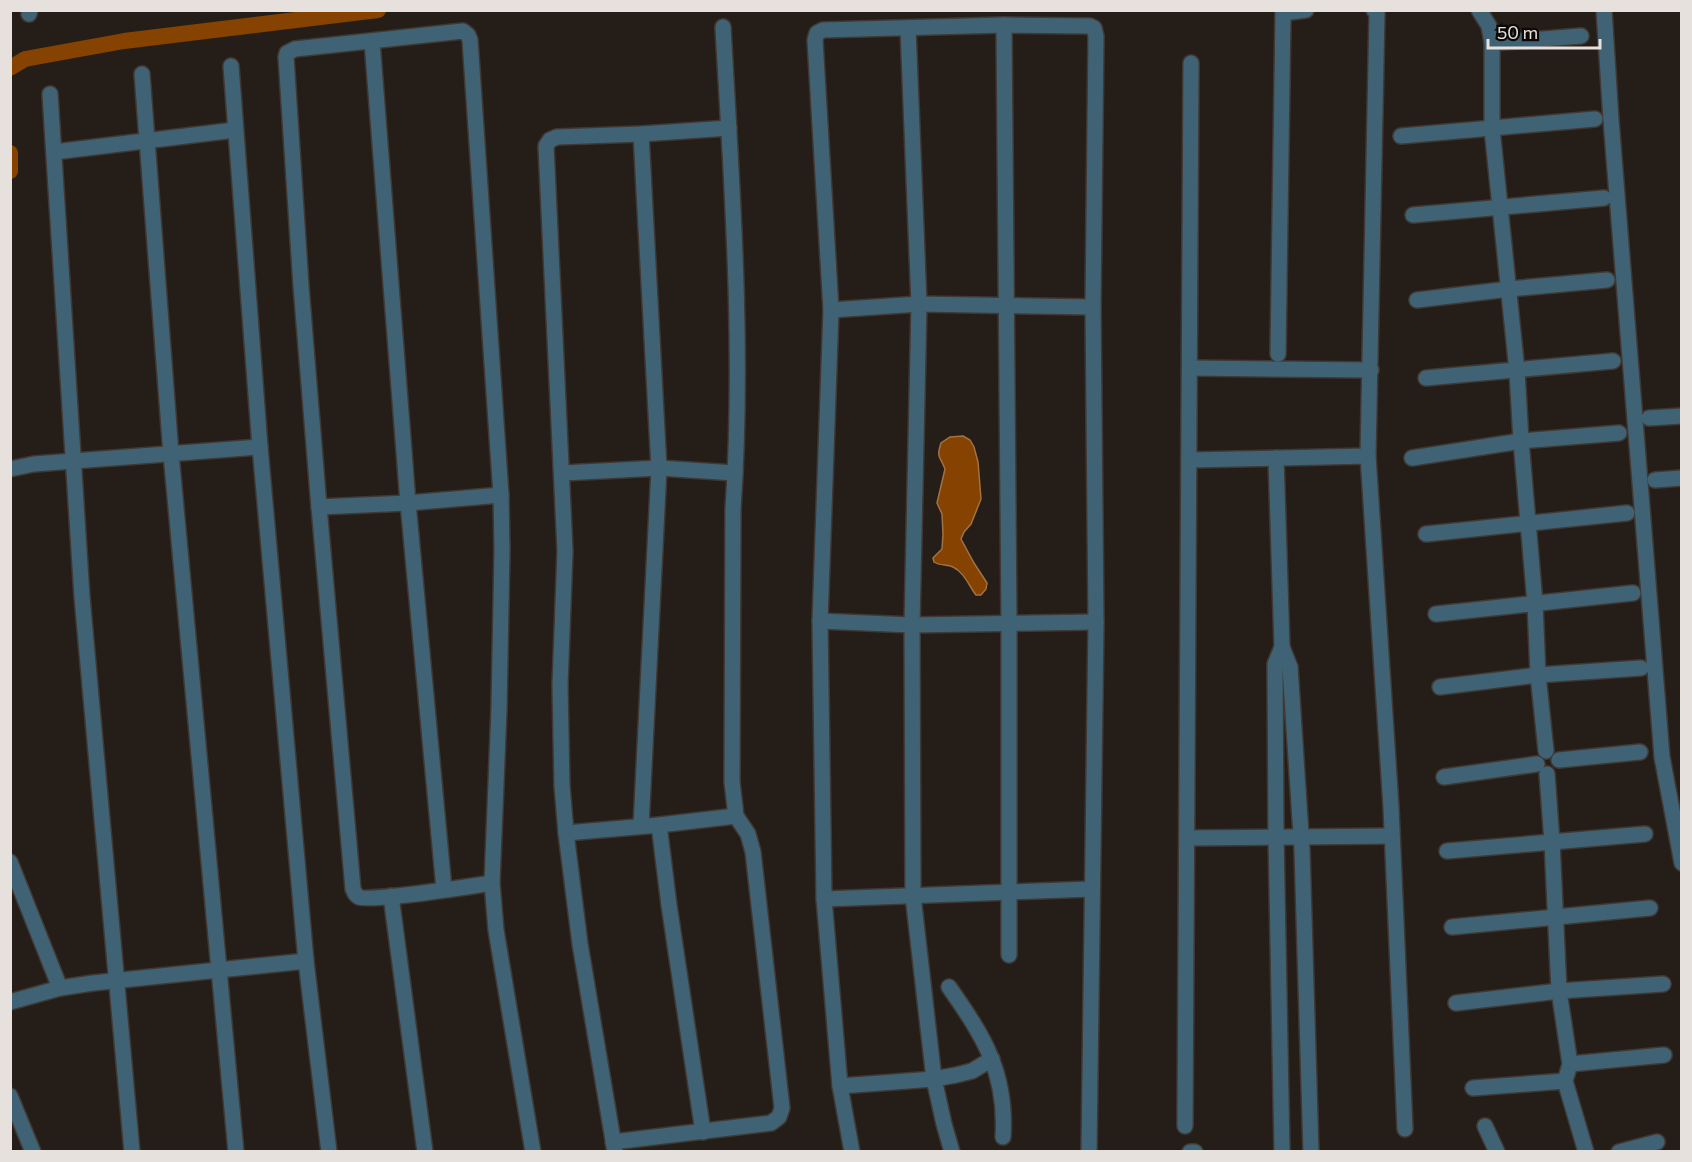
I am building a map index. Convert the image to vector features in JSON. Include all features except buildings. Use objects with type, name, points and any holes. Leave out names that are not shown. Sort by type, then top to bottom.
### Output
[{"type":"street","points":[[1278,354],[1283,13],[1306,10]]},
{"type":"street","points":[[1374,10],[1377,12],[1368,456],[1392,836],[1405,1129]]},
{"type":"street","points":[[1479,10],[1489,26],[1492,43],[1492,129],[1517,370],[1535,603],[1538,675],[1546,751]]},
{"type":"street","points":[[1604,10],[1662,757],[1682,863]]},
{"type":"street","points":[[1004,25],[1009,955]]},
{"type":"street","points":[[852,1152],[840,1086],[824,898],[820,621],[831,310],[815,40],[817,33],[823,30],[1004,25],[1090,26],[1094,28],[1096,36],[1093,307],[1096,622],[1089,1152]]},
{"type":"street","points":[[723,27],[729,128],[738,351],[732,510],[732,782],[736,816],[748,834],[753,852],[782,1108],[779,1117],[771,1123],[614,1147],[580,944],[566,833],[560,734],[566,551],[546,146],[550,140],[557,137],[729,128]]},
{"type":"street","points":[[908,27],[919,304],[912,625],[913,896],[933,1079],[952,1152]]},
{"type":"street","points":[[492,883],[361,898],[353,890],[301,286],[286,57],[287,53],[295,49],[463,31],[470,40],[501,495],[499,709],[492,883],[496,930],[533,1152]]},
{"type":"street","points":[[1492,43],[1581,36]]},
{"type":"street","points":[[372,41],[408,502],[444,889]]},
{"type":"street","points":[[1185,1126],[1191,63]]},
{"type":"street","points":[[231,66],[260,447],[306,961],[329,1152]]},
{"type":"street","points":[[142,74],[171,454],[236,1152]]},
{"type":"street","points":[[50,94],[82,597],[132,1152]]},
{"type":"street","points":[[1401,136],[1595,119]]},
{"type":"street","points":[[54,152],[235,130]]},
{"type":"street","points":[[641,134],[659,468],[641,826]]},
{"type":"street","points":[[1413,215],[1604,198]]},
{"type":"street","points":[[1417,300],[1607,280]]},
{"type":"street","points":[[831,310],[919,304],[1093,307]]},
{"type":"street","points":[[1426,378],[1613,361]]},
{"type":"street","points":[[1190,368],[1371,370]]},
{"type":"street","points":[[1650,418],[1682,416]]},
{"type":"street","points":[[1412,458],[1521,441],[1618,433]]},
{"type":"street","points":[[10,469],[34,464],[260,447]]},
{"type":"street","points":[[1189,460],[1368,456]]},
{"type":"street","points":[[1276,458],[1282,647],[1290,667],[1301,836],[1311,1152]]},
{"type":"street","points":[[563,473],[659,468],[735,473]]},
{"type":"street","points":[[1655,480],[1682,478]]},
{"type":"street","points":[[319,507],[501,495]]},
{"type":"street","points":[[1426,534],[1627,513]]},
{"type":"street","points":[[1436,614],[1633,593]]},
{"type":"street","points":[[820,621],[912,625],[1096,622]]},
{"type":"street","points":[[1282,647],[1275,664],[1282,1152]]},
{"type":"street","points":[[1440,687],[1538,675],[1641,668]]},
{"type":"street","points":[[1444,777],[1542,769],[1552,773],[1559,765],[1559,760],[1555,753],[1546,751],[1539,755],[1542,769],[1552,842],[1559,991],[1570,1064],[1564,1081],[1586,1152]]},
{"type":"street","points":[[1559,760],[1640,752]]},
{"type":"street","points":[[566,833],[736,816]]},
{"type":"street","points":[[659,825],[703,1132]]},
{"type":"street","points":[[1447,851],[1645,834]]},
{"type":"street","points":[[1187,838],[1392,836]]},
{"type":"street","points":[[10,862],[60,988]]},
{"type":"street","points":[[824,898],[1092,890]]},
{"type":"street","points":[[391,896],[425,1152]]},
{"type":"street","points":[[1452,927],[1650,908]]},
{"type":"street","points":[[10,1002],[60,988],[306,961]]},
{"type":"street","points":[[1456,1003],[1559,991],[1663,984]]},
{"type":"street","points":[[949,987],[977,1028],[992,1059],[1002,1092],[1003,1137]]},
{"type":"street","points":[[1570,1064],[1664,1054]]},
{"type":"street","points":[[840,1086],[933,1079],[972,1071],[992,1059]]},
{"type":"street","points":[[1473,1088],[1564,1081]]},
{"type":"street","points":[[10,1096],[33,1152]]},
{"type":"street","points":[[1485,1126],[1497,1152]]},
{"type":"street","points":[[1618,1152],[1657,1142]]},
{"type":"shaded area","points":[[963,436],[970,440],[974,447],[978,462],[981,499],[971,524],[961,539],[987,583],[981,595],[976,595],[957,569],[936,563],[933,558],[942,549],[942,514],[937,503],[945,469],[939,457],[941,443],[950,437]]},
{"type":"waterway","points":[[10,68],[25,59],[124,41],[378,10]]},
{"type":"waterway","points":[[10,153],[10,171]]}]
